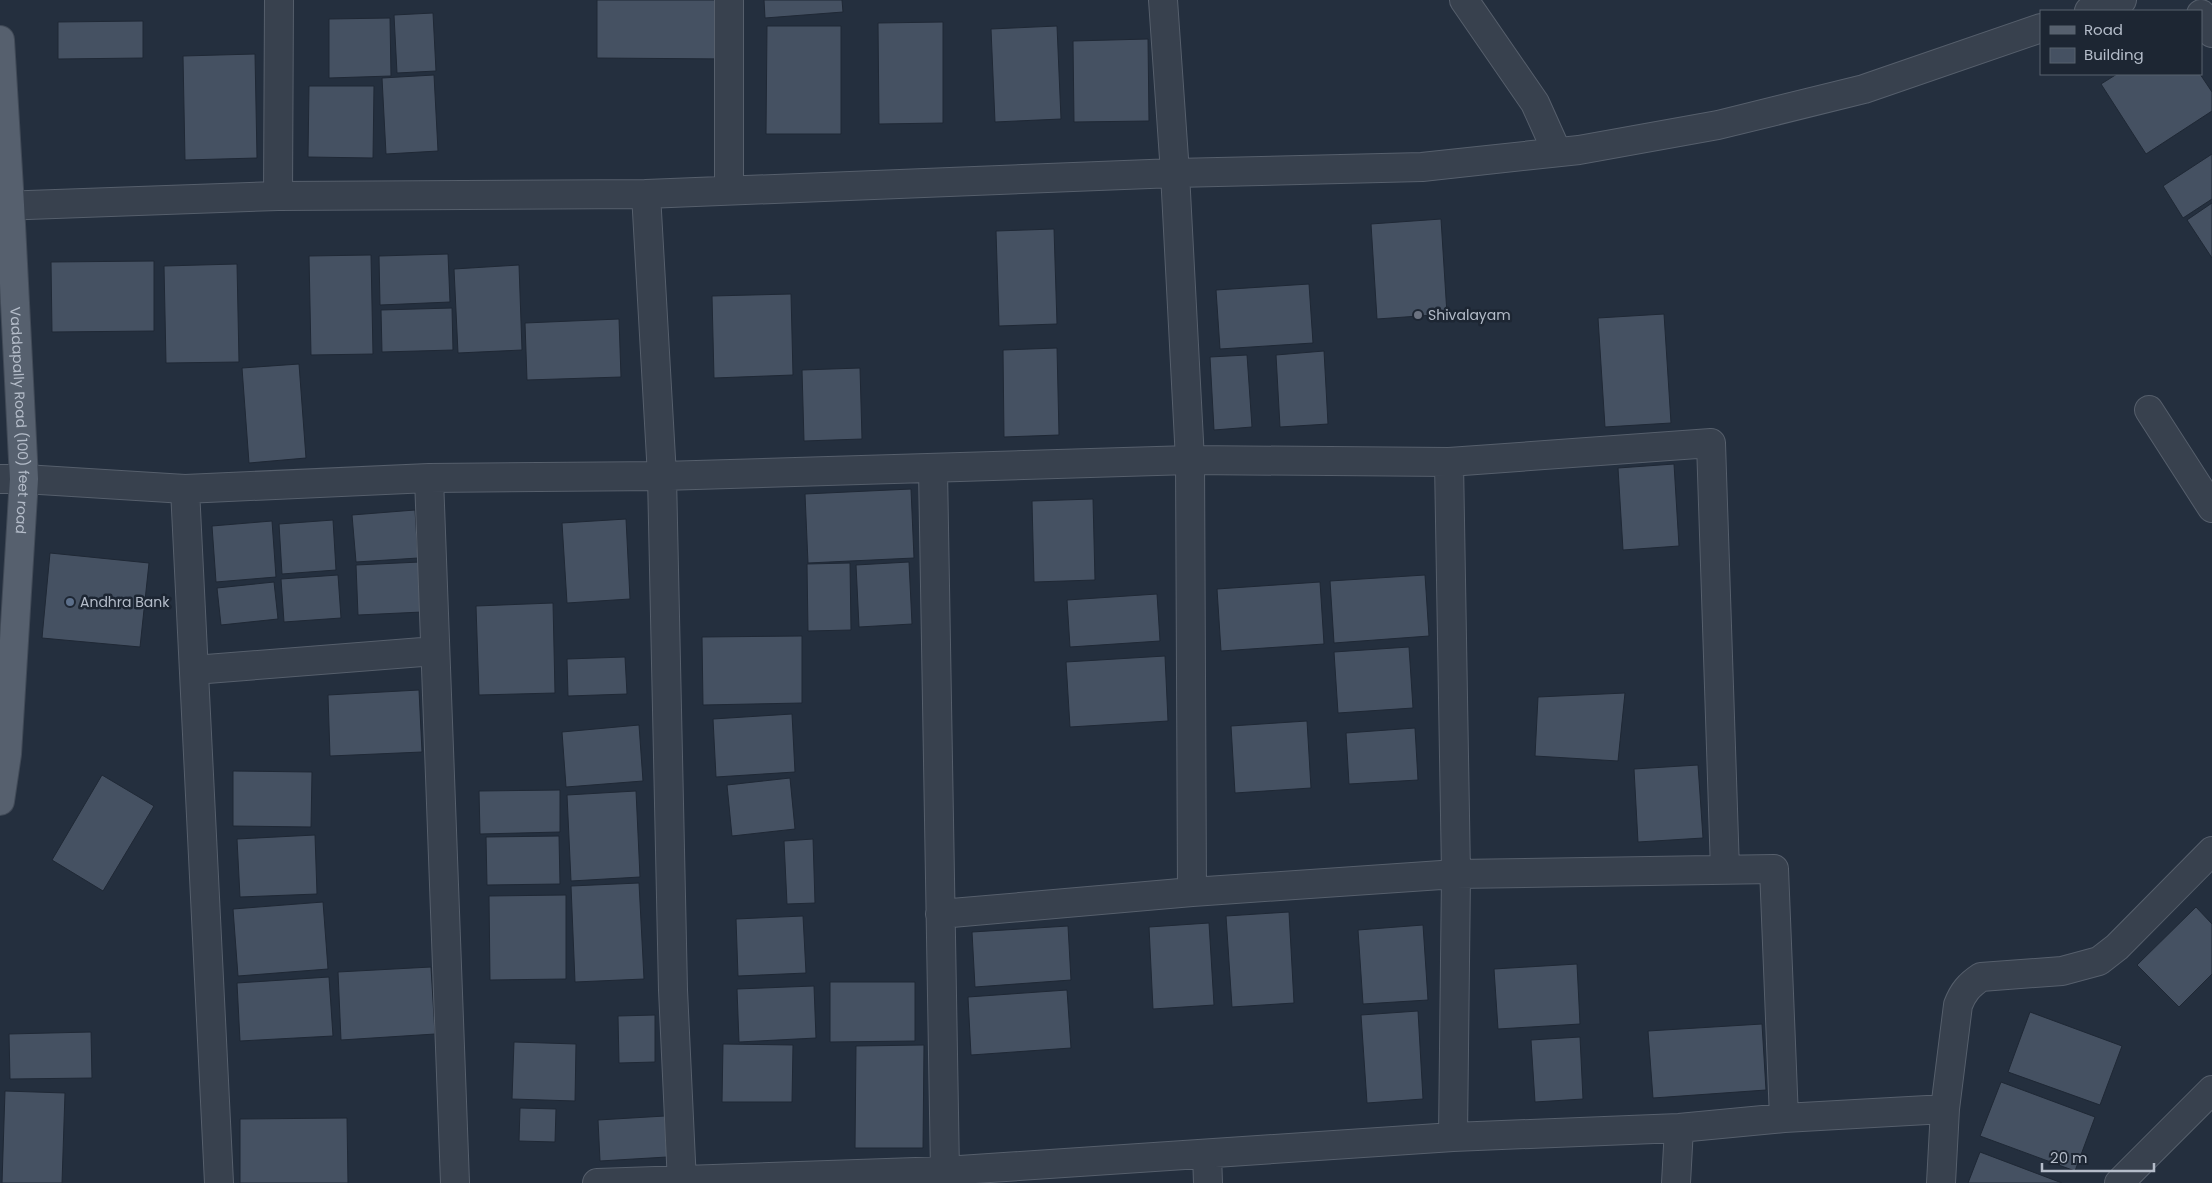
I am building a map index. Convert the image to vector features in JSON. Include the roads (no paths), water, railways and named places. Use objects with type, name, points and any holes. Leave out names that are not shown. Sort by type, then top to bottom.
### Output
[{"type":"main road","name":"Vaddapally Road (100) feet road","points":[[0,40],[12,479],[7,754],[0,801]]},
{"type":"street","points":[[278,196],[279,0]]},
{"type":"street","points":[[729,0],[729,190]]},
{"type":"street","points":[[1163,0],[1175,174],[1190,460],[1192,892]]},
{"type":"street","points":[[1464,0],[1535,103],[1557,152]]},
{"type":"street","points":[[2092,10],[2122,0]]},
{"type":"street","points":[[2202,16],[2212,33]]},
{"type":"street","points":[[5,206],[278,196],[646,194],[1175,174],[1422,167],[1579,150],[1718,125],[1855,91],[2040,28]]},
{"type":"street","points":[[646,194],[662,476],[673,990],[682,1181]]},
{"type":"street","points":[[2149,410],[2212,508]]},
{"type":"street","points":[[12,479],[185,489],[429,478],[662,476],[933,470],[1190,460],[1449,462],[1711,443],[1725,870]]},
{"type":"street","points":[[1449,462],[1456,874],[1453,1137]]},
{"type":"street","points":[[933,470],[945,1171]]},
{"type":"street","points":[[429,478],[455,1183]]},
{"type":"street","points":[[185,489],[219,1183]]},
{"type":"street","points":[[194,670],[436,652]]},
{"type":"street","points":[[1941,1183],[1945,1109],[1958,1005],[1963,992],[1971,983],[1981,977],[2062,971],[2100,961],[2117,947],[2212,851]]},
{"type":"street","points":[[940,914],[1192,892],[1456,874],[1774,869],[1784,1118]]},
{"type":"street","points":[[2119,1183],[2212,1090]]},
{"type":"street","points":[[597,1183],[945,1171],[1453,1137],[1679,1128],[1784,1118],[1945,1109]]},
{"type":"street","points":[[1676,1183],[1679,1128]]},
{"type":"street","points":[[1207,1154],[1208,1183]]},
{"type":"place","name":"Shivalayam","points":[[1418,315]]},
{"type":"place","name":"Andhra Bank","points":[[70,602]]}]
